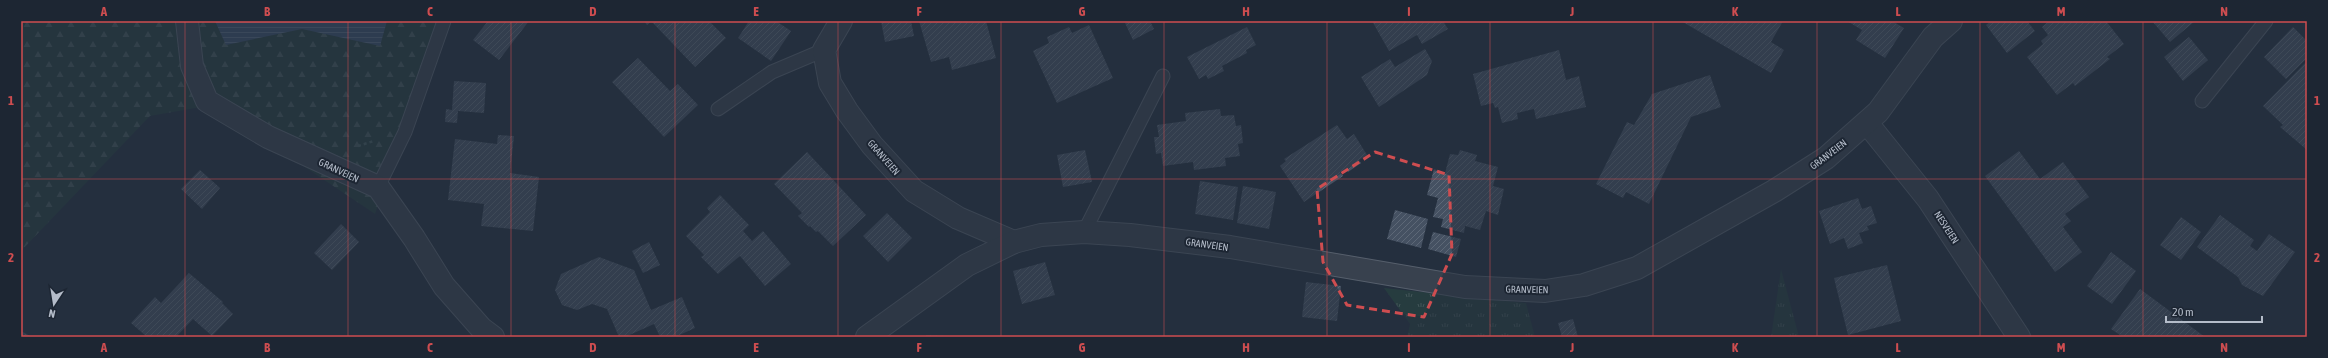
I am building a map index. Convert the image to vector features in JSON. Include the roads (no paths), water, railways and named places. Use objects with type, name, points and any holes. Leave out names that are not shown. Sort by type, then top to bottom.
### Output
[{"type":"street","name":"GRANVEIEN","points":[[187,21],[192,66],[207,101],[268,137],[378,187]]},
{"type":"street","points":[[824,50],[841,21]]},
{"type":"street","name":"GRANVEIEN","points":[[867,337],[967,264],[1014,242],[1041,235],[1084,232],[1130,235],[1230,247],[1465,286],[1545,291],[1584,285],[1637,268],[1774,191],[1826,158],[1878,112],[1933,37],[1951,21]]},
{"type":"street","name":"GRANVEIEN","points":[[824,50],[830,82],[847,111],[872,145],[914,191],[958,218],[1014,242]]},
{"type":"street","name":"NESVEIEN","points":[[1867,123],[1928,199],[2019,337]]},
{"type":"street","points":[[378,187],[414,238],[444,286],[481,328],[493,337]]},
{"type":"lane","points":[[378,187],[405,132],[444,21]]},
{"type":"lane","points":[[2202,101],[2266,21]]},
{"type":"lane","points":[[718,109],[772,72],[824,50]]},
{"type":"lane","points":[[1084,232],[1163,76]]},
{"type":"water","points":[[215,21],[387,21],[380,46],[302,29],[226,45]]}]
